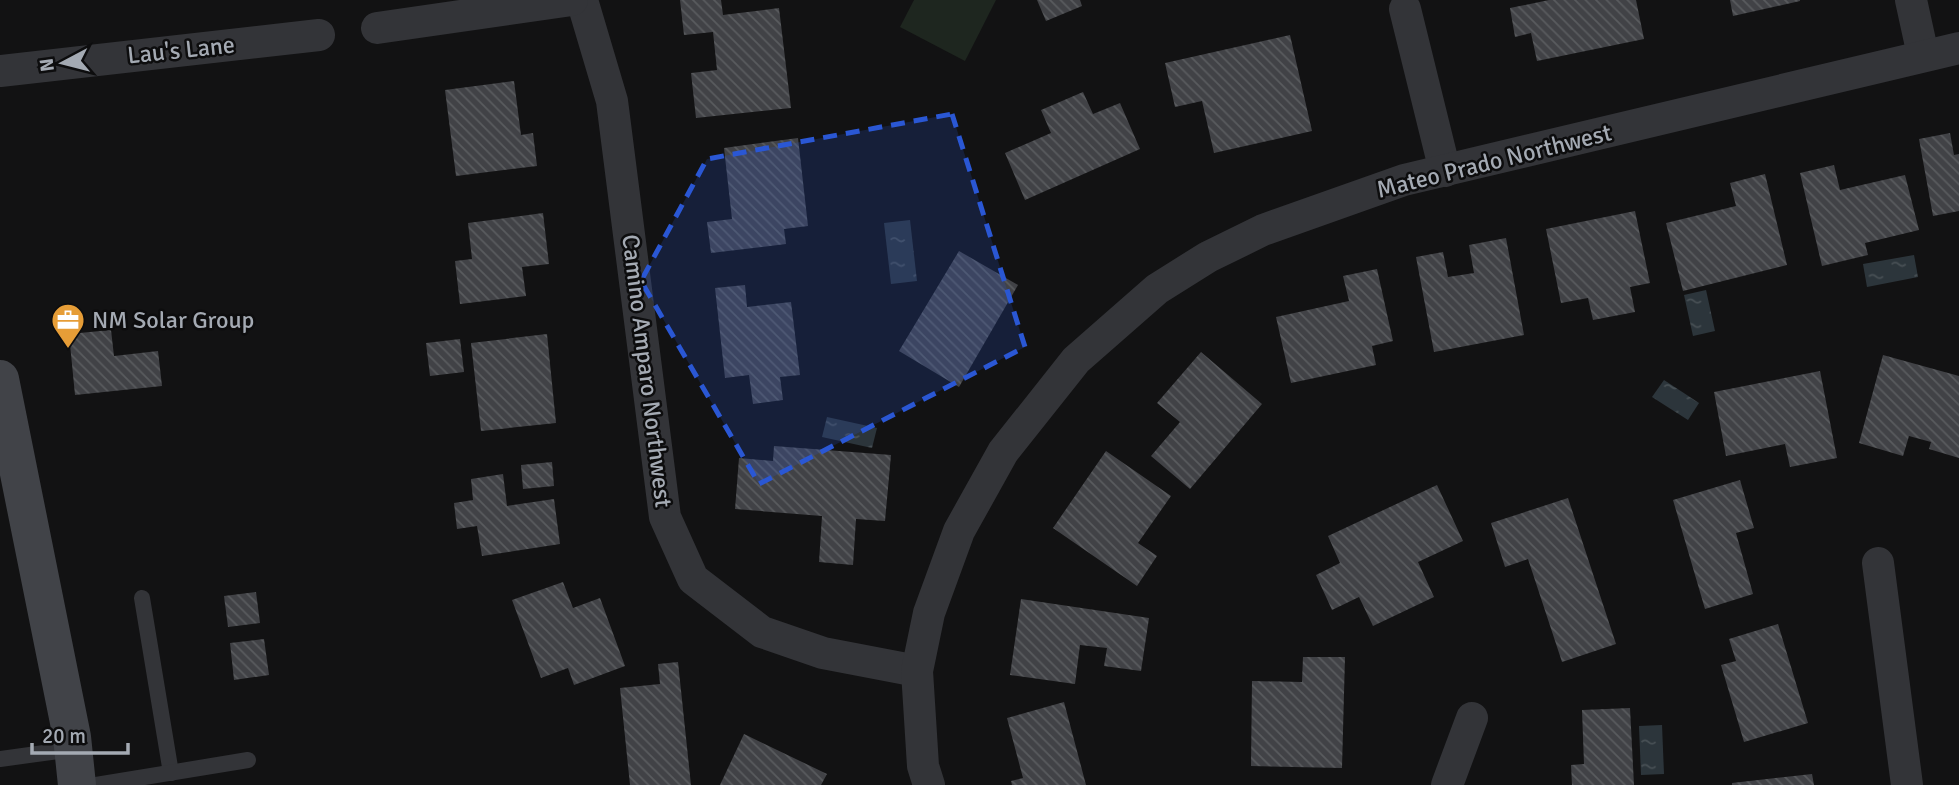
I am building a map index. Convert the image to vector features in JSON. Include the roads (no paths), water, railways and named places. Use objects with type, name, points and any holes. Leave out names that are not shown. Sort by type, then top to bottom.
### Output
[{"type":"main road","points":[[0,379],[75,767]]},
{"type":"street","points":[[377,28],[572,0]]},
{"type":"street","name":"Camino Amparo Northwest","points":[[582,0],[612,101],[665,517],[693,579],[762,632],[823,653],[917,671]]},
{"type":"street","points":[[1911,0],[1923,55]]},
{"type":"street","points":[[1405,9],[1445,172]]},
{"type":"street","name":"Lau's Lane","points":[[0,71],[320,35]]},
{"type":"street","name":"Mateo Prado Northwest","points":[[929,785],[921,743],[917,671],[929,613],[959,531],[1003,452],[1076,360],[1157,289],[1208,257],[1263,230],[1404,180],[1959,48]]},
{"type":"street","points":[[1878,563],[1907,785]]},
{"type":"street","points":[[1447,785],[1472,718]]},
{"type":"lane","points":[[142,598],[171,773]]},
{"type":"lane","points":[[0,759],[75,767]]},
{"type":"lane","points":[[96,785],[248,760]]},
{"type":"water","points":[[910,220],[917,281],[891,284],[884,223]]},
{"type":"water","points":[[1914,255],[1918,277],[1867,287],[1863,264]]},
{"type":"water","points":[[1706,290],[1715,331],[1693,336],[1684,295]]},
{"type":"water","points":[[1664,380],[1699,403],[1688,420],[1652,397]]},
{"type":"water","points":[[827,417],[877,428],[872,448],[822,437]]},
{"type":"water","points":[[1662,725],[1664,774],[1641,775],[1639,726]]},
{"type":"place","name":"NM Solar Group","points":[[68,350]]}]
